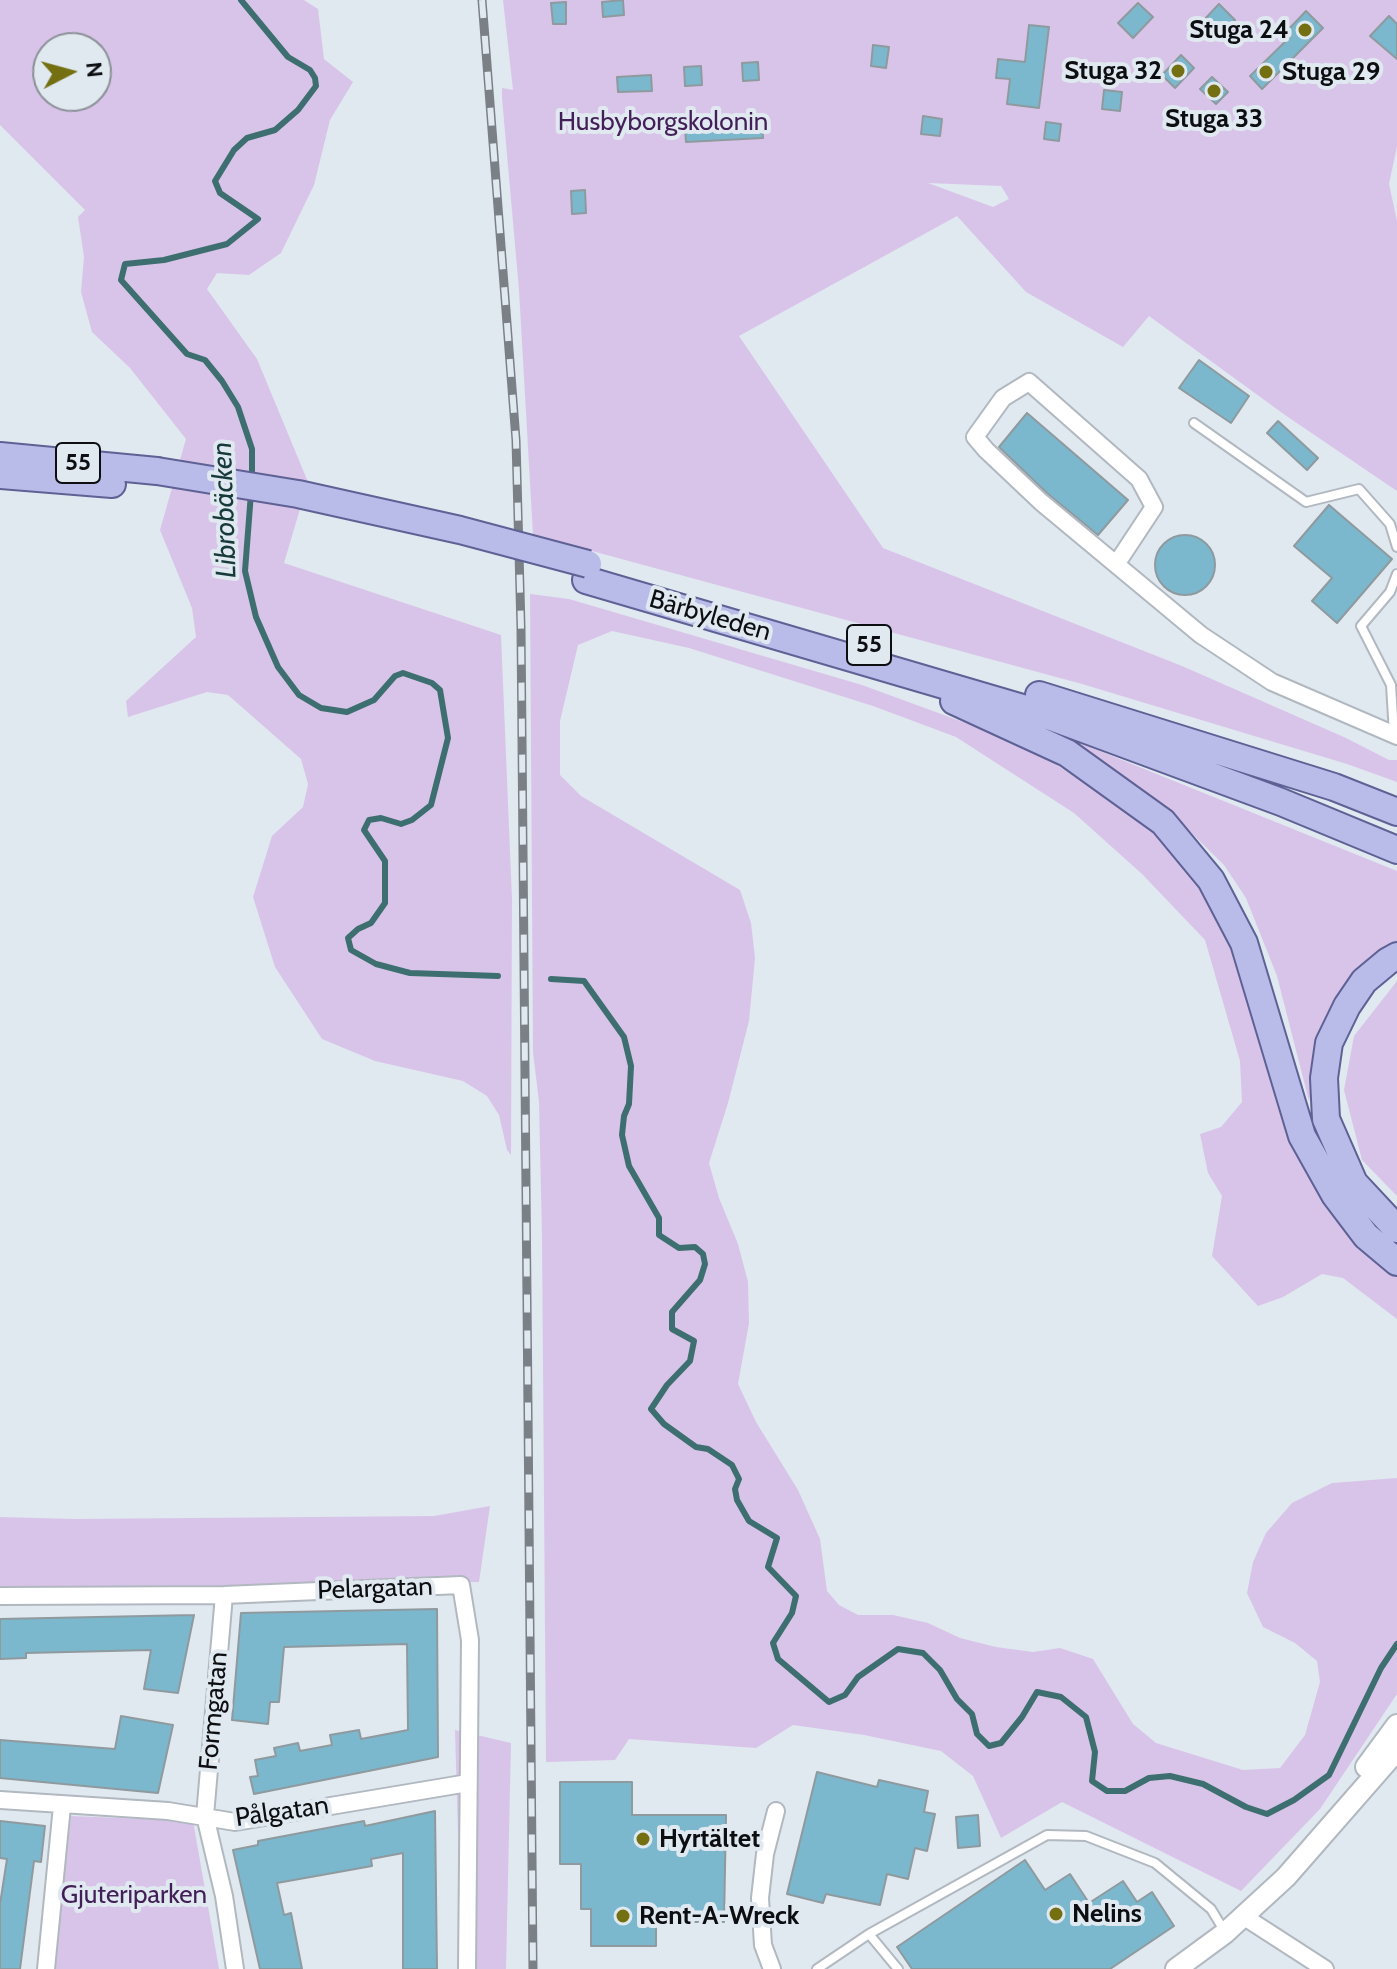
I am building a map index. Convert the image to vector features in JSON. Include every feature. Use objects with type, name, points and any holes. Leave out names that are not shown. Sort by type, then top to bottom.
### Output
[{"type":"main road","name":"Bärbyleden","points":[[0,456],[156,479],[587,572],[1150,728],[1334,787],[1397,812]]},
{"type":"main road","name":"Bärbyleden","points":[[0,475],[156,479]]},
{"type":"main road","name":"Bärbyleden","points":[[587,572],[905,674],[1046,715],[1281,802],[1397,850]]},
{"type":"main road","points":[[905,674],[971,710],[1067,753],[1163,822],[1211,880],[1244,943],[1302,1136],[1343,1205],[1366,1236],[1397,1262]]},
{"type":"main road","points":[[1397,956],[1364,981],[1347,1006],[1329,1043],[1324,1078],[1326,1119],[1354,1183],[1397,1229]]},
{"type":"street","points":[[1117,563],[1154,507],[1139,479],[1029,382],[1003,398],[975,437],[1041,502],[1201,635],[1272,682],[1396,735]]},
{"type":"street","name":"Pelargatan","points":[[0,1596],[224,1595],[461,1585],[470,1640],[467,1969]]},
{"type":"street","name":"Formgatan","points":[[224,1595],[205,1816],[224,1896],[235,1969]]},
{"type":"street","points":[[1286,1877],[1397,1725]]},
{"type":"street","points":[[1176,1969],[1225,1933],[1286,1877],[1397,1750]]},
{"type":"street","name":"Pålgatan","points":[[0,1800],[168,1811],[235,1822],[468,1783]]},
{"type":"street","points":[[46,1969],[62,1806]]},
{"type":"street","points":[[772,1969],[763,1945],[760,1898],[765,1854],[776,1811]]},
{"type":"street","points":[[1243,1916],[1325,1969]]},
{"type":"lane","points":[[1194,423],[1306,502],[1359,489],[1390,524],[1397,547]]},
{"type":"lane","points":[[1396,735],[1391,685],[1361,626],[1390,592],[1397,574]]},
{"type":"lane","points":[[817,1969],[869,1934],[1047,1835],[1086,1836],[1155,1863],[1211,1909],[1225,1933]]},
{"type":"lane","points":[[869,1934],[898,1969]]},
{"type":"green space","points":[[0,0],[304,0],[318,9],[324,59],[353,82],[330,120],[314,185],[281,253],[249,275],[217,273],[207,289],[257,359],[308,482],[284,563],[501,635],[512,899],[511,1155],[499,1115],[487,1096],[463,1081],[375,1061],[322,1039],[275,967],[253,897],[272,836],[303,807],[308,784],[301,759],[228,695],[207,692],[128,717],[126,701],[196,637],[192,608],[160,530],[186,439],[130,368],[92,332],[81,292],[84,257],[78,217],[85,210],[0,125]]},
{"type":"green space","name":"Husbyborgskolonin","points":[[503,0],[1397,0],[1397,146],[1389,184],[1397,221],[1397,491],[1285,415],[1149,316],[1123,347],[1026,292],[957,216],[739,336],[883,548],[1182,666],[1389,760],[1397,760],[1397,782],[1082,684],[533,535],[519,290],[502,98],[502,88],[513,90]],"holes":[[[928,183],[1001,186],[1009,199],[993,207]]]},
{"type":"green space","points":[[530,594],[569,599],[862,685],[982,729],[1049,760],[1160,832],[1218,913],[1364,1249],[1397,1276],[1397,1319],[1343,1278],[1322,1274],[1283,1297],[1258,1306],[1212,1256],[1222,1196],[1208,1173],[1200,1134],[1221,1127],[1242,1102],[1240,1061],[1205,940],[1142,874],[1074,813],[956,737],[873,706],[689,648],[612,631],[578,645],[560,721],[560,775],[581,796],[740,890],[751,923],[755,958],[749,1021],[709,1163],[748,1282],[749,1323],[738,1384],[756,1422],[798,1490],[820,1539],[827,1591],[839,1605],[858,1615],[893,1615],[928,1623],[960,1638],[996,1647],[1033,1652],[1060,1648],[1093,1659],[1133,1724],[1156,1743],[1243,1770],[1280,1768],[1305,1735],[1320,1682],[1317,1661],[1295,1643],[1263,1627],[1247,1593],[1253,1562],[1266,1533],[1292,1503],[1332,1483],[1397,1478],[1397,1694],[1320,1809],[1241,1891],[1062,1802],[1001,1838],[973,1776],[941,1751],[864,1735],[793,1725],[756,1748],[629,1739],[615,1760],[546,1762],[542,1236],[539,1102],[533,1052]]},
{"type":"green space","points":[[1075,741],[1397,871],[1397,943],[1325,1025],[1309,1101],[1277,976],[1246,898],[1224,865],[1168,810]]},
{"type":"green space","points":[[1397,981],[1397,1196],[1362,1160],[1344,1090],[1354,1036]]},
{"type":"green space","points":[[490,1506],[479,1582],[0,1590],[0,1517],[434,1516]]},
{"type":"green space","points":[[455,1730],[511,1743],[506,1969],[462,1969]]},
{"type":"green space","name":"Gjuteriparken","points":[[71,1816],[193,1821],[219,1969],[54,1969]]},
{"type":"building","points":[[623,0],[624,15],[603,17],[602,2]]},
{"type":"building","points":[[566,2],[566,24],[553,24],[551,3]]},
{"type":"building","points":[[1138,3],[1153,17],[1133,38],[1118,23]]},
{"type":"building","points":[[1219,4],[1235,20],[1218,38],[1202,22]]},
{"type":"building","points":[[1306,11],[1323,28],[1262,89],[1250,76],[1291,36],[1286,32]]},
{"type":"building","points":[[1389,16],[1397,24],[1397,59],[1370,36]]},
{"type":"building","points":[[1029,25],[1049,27],[1039,108],[1007,104],[1010,79],[996,78],[998,59],[1025,62]]},
{"type":"building","points":[[873,45],[889,47],[886,68],[871,66]]},
{"type":"building","name":"Stuga 32","points":[[1181,55],[1194,68],[1175,88],[1162,75]]},
{"type":"building","points":[[758,62],[759,80],[743,81],[742,63]]},
{"type":"building","points":[[701,66],[702,85],[685,86],[684,67]]},
{"type":"building","points":[[651,75],[652,91],[618,92],[617,77]]},
{"type":"building","name":"Stuga 33","points":[[1212,77],[1228,92],[1216,104],[1200,89]]},
{"type":"building","points":[[1104,90],[1122,92],[1120,111],[1102,109]]},
{"type":"building","points":[[923,116],[942,119],[940,136],[921,134]]},
{"type":"building","points":[[762,122],[763,138],[686,142],[685,129]]},
{"type":"building","points":[[1046,122],[1061,124],[1059,141],[1044,139]]},
{"type":"building","points":[[585,190],[586,213],[572,214],[571,191]]},
{"type":"building","points":[[1199,360],[1249,396],[1231,423],[1179,388]]},
{"type":"building","points":[[1027,413],[1128,500],[1098,535],[1048,494],[999,447]]},
{"type":"building","points":[[1278,421],[1318,458],[1307,470],[1267,433]]},
{"type":"building","points":[[1329,505],[1392,559],[1337,623],[1312,601],[1332,578],[1294,546]]},
{"type":"building","points":[[1185,535],[1197,537],[1206,544],[1213,553],[1213,577],[1206,586],[1197,593],[1185,595],[1173,593],[1164,586],[1157,577],[1155,565],[1157,553],[1164,544],[1173,537]]},
{"type":"building","points":[[437,1609],[438,1757],[254,1794],[250,1777],[258,1776],[255,1760],[276,1756],[274,1748],[298,1743],[300,1751],[332,1745],[330,1735],[359,1730],[361,1739],[408,1730],[407,1644],[284,1647],[279,1702],[270,1702],[268,1724],[232,1720],[241,1613]]},
{"type":"building","points":[[194,1615],[178,1693],[144,1689],[151,1650],[26,1653],[26,1658],[0,1659],[0,1619]]},
{"type":"building","points":[[121,1716],[173,1725],[158,1793],[0,1778],[0,1740],[115,1749]]},
{"type":"building","points":[[817,1772],[877,1787],[879,1780],[928,1791],[924,1812],[935,1814],[927,1851],[915,1848],[908,1879],[887,1874],[880,1905],[826,1894],[823,1903],[787,1894]]},
{"type":"building","points":[[560,1782],[632,1782],[632,1815],[726,1815],[724,1922],[656,1922],[656,1946],[591,1946],[591,1909],[581,1909],[581,1864],[560,1864]]},
{"type":"building","points":[[435,1811],[437,1969],[403,1969],[403,1853],[371,1859],[372,1866],[277,1883],[284,1915],[291,1913],[302,1969],[260,1969],[233,1850],[258,1845],[258,1841],[364,1821],[365,1826]]},
{"type":"building","points":[[978,1815],[980,1846],[958,1848],[956,1817]]},
{"type":"building","points":[[0,1821],[45,1826],[41,1862],[34,1861],[20,1969],[0,1969],[0,1904],[7,1859],[0,1858]]},
{"type":"building","name":"Nelins","points":[[1025,1860],[1045,1890],[1070,1874],[1089,1903],[1123,1881],[1137,1902],[1152,1892],[1174,1926],[1110,1969],[912,1969],[897,1947]]},
{"type":"waterway","name":"Librobäcken","points":[[241,0],[288,57],[310,70],[316,86],[298,110],[275,130],[247,138],[234,150],[215,181],[220,193],[258,219],[227,244],[164,260],[125,264],[121,280],[187,354],[205,360],[222,381],[238,407],[252,449],[252,481]]},
{"type":"waterway","name":"Librobäcken","points":[[251,493],[245,571],[256,617],[278,667],[299,695],[321,708],[347,712],[374,700],[395,676],[403,673],[432,683],[440,690],[448,738],[431,805],[412,820],[401,824],[381,818],[369,820],[364,830],[385,861],[385,903],[371,923],[348,938],[351,950],[376,964],[410,973],[498,976]]},
{"type":"waterway","name":"Librobäcken","points":[[551,979],[584,981],[624,1037],[631,1066],[629,1104],[622,1135],[629,1166],[659,1218],[659,1235],[679,1248],[695,1247],[703,1254],[705,1264],[700,1280],[672,1312],[672,1329],[694,1341],[690,1361],[667,1385],[651,1409],[664,1424],[696,1447],[708,1449],[732,1465],[739,1479],[735,1489],[737,1500],[749,1521],[777,1538],[768,1567],[796,1596],[792,1613],[773,1643],[778,1659],[829,1702],[845,1695],[858,1677],[898,1649],[923,1653],[940,1670],[957,1699],[972,1714],[977,1734],[989,1746],[1001,1743],[1037,1692],[1061,1697],[1086,1717],[1095,1752],[1092,1781],[1107,1791],[1125,1791],[1149,1778],[1170,1776],[1203,1784],[1246,1807],[1267,1814],[1294,1800],[1329,1775],[1381,1668],[1397,1644]]},
{"type":"railway","points":[[482,0],[516,440],[521,628],[533,1969]]},
{"type":"place","name":"Stuga 24","points":[[1305,30]]},
{"type":"place","name":"Stuga 32","points":[[1178,71]]},
{"type":"place","name":"Stuga 29","points":[[1266,72]]},
{"type":"place","name":"Stuga 33","points":[[1214,91]]},
{"type":"place","name":"Hyrtältet","points":[[643,1839]]},
{"type":"place","name":"Nelins","points":[[1056,1914]]},
{"type":"place","name":"Rent-A-Wreck","points":[[623,1916]]}]
